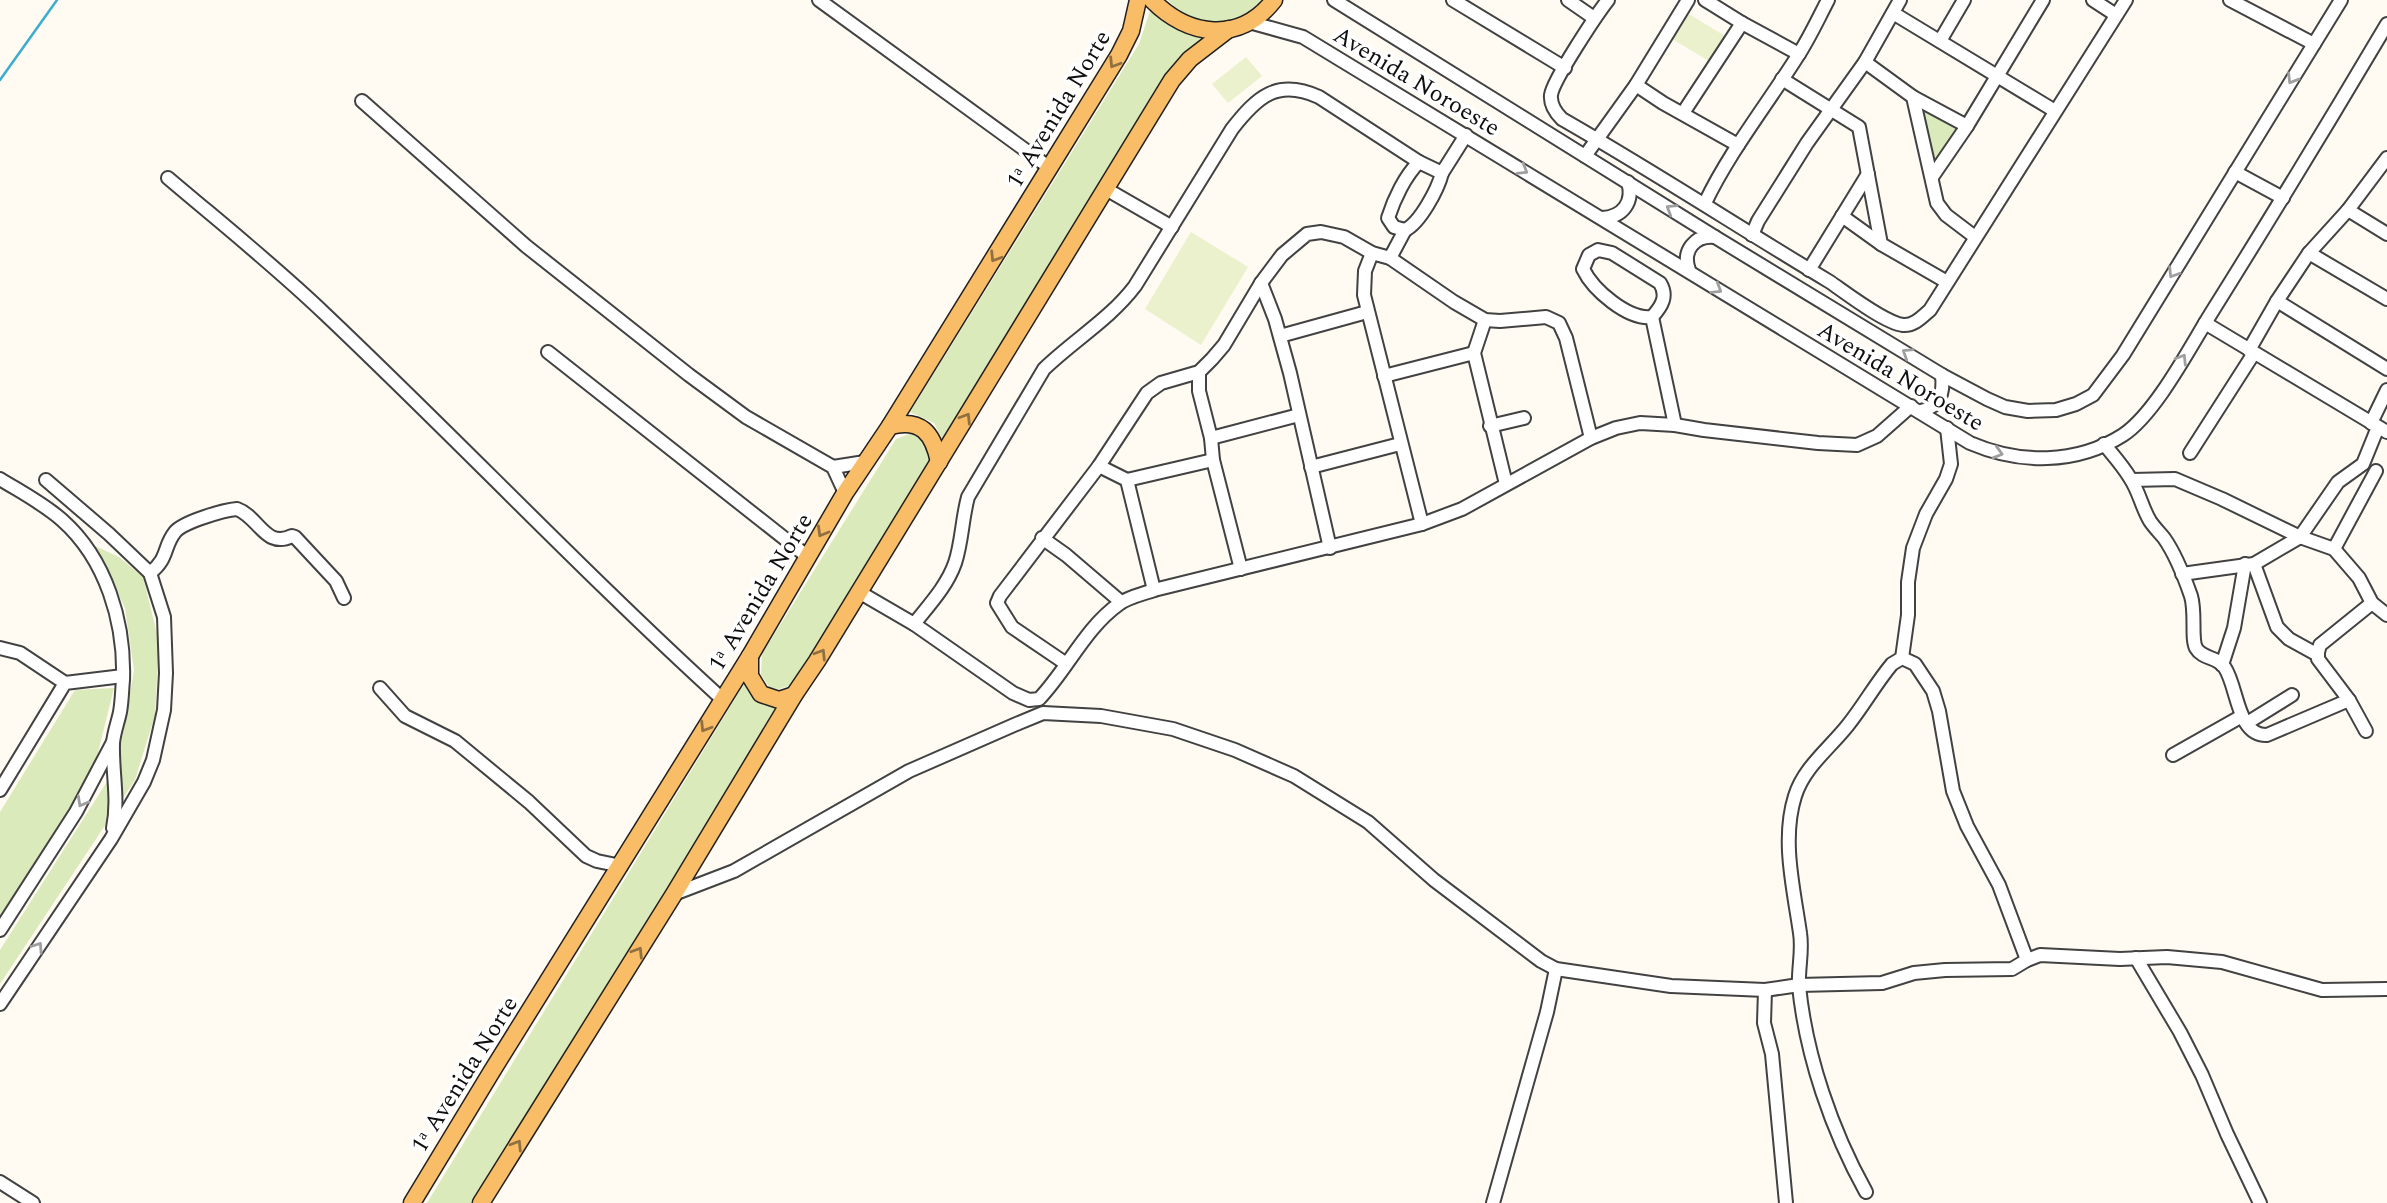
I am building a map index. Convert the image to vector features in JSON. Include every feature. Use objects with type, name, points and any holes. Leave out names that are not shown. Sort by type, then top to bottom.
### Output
[{"type":"main road","name":"1ᵃ Avenida Norte","points":[[412,1203],[750,656],[864,462],[890,426],[1125,45],[1136,15],[1138,0]]},
{"type":"main road","points":[[1153,0],[1167,15],[1186,26],[1208,31],[1229,29],[1249,22],[1267,9],[1274,0]]},
{"type":"main road","points":[[481,1203],[674,894],[1172,80],[1190,59],[1229,29]]},
{"type":"main road","points":[[890,426],[911,423],[924,430],[935,443],[939,461]]},
{"type":"main road","points":[[750,656],[750,676],[761,694],[779,700],[794,695]]},
{"type":"street","points":[[819,0],[1050,168]]},
{"type":"street","name":"Avenida Noroeste","points":[[1334,0],[1942,375],[2005,407],[2028,411],[2056,410],[2093,395],[2123,355],[2341,0]]},
{"type":"street","points":[[1569,0],[1594,18]]},
{"type":"street","points":[[1608,0],[1594,18],[1551,94],[1554,111],[1562,119],[1705,203],[1874,311],[1906,325],[1930,310],[2126,0]]},
{"type":"street","points":[[1585,156],[1636,85],[1688,0]]},
{"type":"street","points":[[1705,0],[1799,54]]},
{"type":"street","points":[[1705,203],[1738,145],[1799,54],[1828,0]]},
{"type":"street","points":[[1752,235],[1758,221],[1830,109],[1865,62],[1900,0]]},
{"type":"street","points":[[1940,41],[1964,0]]},
{"type":"street","points":[[1931,177],[1967,126],[2043,0]]},
{"type":"street","points":[[2093,0],[2116,15]]},
{"type":"street","points":[[2230,0],[2314,44]]},
{"type":"street","points":[[1460,2],[1565,68]]},
{"type":"street","points":[[1893,13],[2055,111]]},
{"type":"street","name":"Avenida Noroeste","points":[[1249,22],[1303,37],[1947,428],[1987,450],[2023,459],[2077,454],[2104,444],[2124,434],[2156,401],[2283,198],[2387,24]]},
{"type":"street","points":[[1683,113],[1742,23]]},
{"type":"street","points":[[1865,62],[1913,97],[1967,126]]},
{"type":"street","points":[[1782,79],[1859,127],[1881,244]]},
{"type":"street","points":[[1636,85],[1738,145]]},
{"type":"street","points":[[914,624],[949,577],[959,548],[968,497],[1044,369],[1061,352],[1120,306],[1232,130],[1250,107],[1274,90],[1306,91],[1419,162],[1442,173]]},
{"type":"street","points":[[1913,97],[1937,203],[1946,215],[1975,237]]},
{"type":"street","points":[[362,101],[526,246],[689,375],[746,417],[833,467],[845,493]]},
{"type":"street","points":[[1390,258],[1405,230],[1423,212],[1440,182],[1442,173],[1466,135]]},
{"type":"street","points":[[1405,230],[1394,227],[1388,218],[1419,162]]},
{"type":"street","points":[[2190,453],[2252,352],[2277,301],[2309,253],[2385,165]]},
{"type":"street","points":[[2235,172],[2283,198]]},
{"type":"street","points":[[1809,270],[1868,174]]},
{"type":"street","points":[[168,178],[261,255],[326,314],[648,632],[722,699]]},
{"type":"street","points":[[1602,218],[1617,215],[1623,210],[1630,197],[1628,182]]},
{"type":"street","points":[[1106,189],[1172,227]]},
{"type":"street","points":[[2348,210],[2387,234]]},
{"type":"street","points":[[1842,216],[1881,244],[1947,282]]},
{"type":"street","points":[[1065,663],[1012,627],[1001,613],[997,603],[1006,586],[1098,466],[1147,393],[1161,383],[1199,372],[1224,345],[1261,283],[1282,255],[1307,234],[1321,232],[1345,237],[1372,253],[1390,258],[1485,320],[1546,317],[1559,323],[1566,338],[1591,438]]},
{"type":"street","points":[[1689,270],[1686,256],[1689,248],[1700,238],[1715,237]]},
{"type":"street","points":[[1652,317],[1645,318],[1634,314],[1594,288],[1583,269],[1589,255],[1605,250],[1660,283],[1664,297],[1652,317],[1675,425]]},
{"type":"street","points":[[1372,253],[1363,284],[1367,313],[1422,524]]},
{"type":"street","points":[[2309,253],[2387,299]]},
{"type":"street","points":[[1261,283],[1280,336],[1330,548]]},
{"type":"street","points":[[2277,301],[2387,369]]},
{"type":"street","points":[[1280,336],[1367,313]]},
{"type":"street","points":[[1485,320],[1474,353],[1506,484]]},
{"type":"street","points":[[2205,323],[2378,427]]},
{"type":"street","points":[[548,352],[808,557]]},
{"type":"street","points":[[1384,376],[1474,353]]},
{"type":"street","points":[[1199,372],[1199,391],[1211,438],[1213,460],[1241,569]]},
{"type":"street","points":[[859,592],[914,624],[1013,693],[1029,700],[1039,699],[1065,663],[1108,613],[1121,602],[1154,590],[1422,524],[1462,509],[1591,438],[1616,428],[1640,424],[1675,425],[1857,445],[1877,436],[1916,409],[1934,406],[1941,398],[1942,375]]},
{"type":"street","points":[[2182,574],[2250,564],[2300,537],[2338,482],[2363,464],[2378,427],[2387,390]]},
{"type":"street","points":[[1211,438],[1299,415]]},
{"type":"street","points":[[1490,426],[1524,418]]},
{"type":"street","points":[[1902,658],[1913,548],[1926,514],[1946,479],[1951,464],[1947,428]]},
{"type":"street","points":[[1311,467],[1400,444]]},
{"type":"street","points":[[2104,444],[2132,480],[2150,521],[2165,540],[2182,574],[2194,608],[2195,647],[2201,655],[2218,660],[2222,664],[2233,685],[2244,720],[2252,732],[2267,735],[2348,700]]},
{"type":"street","points":[[1098,466],[1127,480],[1213,460]]},
{"type":"street","points":[[833,467],[864,462]]},
{"type":"street","points":[[2334,549],[2381,474],[2363,464]]},
{"type":"street","points":[[0,479],[62,520],[85,545],[99,567],[120,629],[123,677],[120,710],[113,741],[76,812],[0,930]]},
{"type":"street","points":[[2132,480],[2175,479],[2300,537],[2334,549],[2360,579],[2372,603],[2387,615]]},
{"type":"street","points":[[0,1004],[111,839],[144,782],[153,760],[164,709],[164,617],[150,573],[46,480]]},
{"type":"street","points":[[1127,480],[1154,590]]},
{"type":"street","points":[[150,573],[160,565],[172,536],[180,527],[237,509],[246,513],[272,538],[283,540],[295,537],[335,580],[344,597]]},
{"type":"street","points":[[1042,538],[1089,573],[1121,602]]},
{"type":"street","points":[[2250,564],[2277,626],[2289,639],[2318,655]]},
{"type":"street","points":[[2222,664],[2250,564]]},
{"type":"street","points":[[2366,731],[2348,700],[2318,659],[2318,655],[2320,645],[2372,603]]},
{"type":"street","points":[[0,648],[20,653],[65,683],[123,677]]},
{"type":"street","points":[[1866,1192],[1853,1168],[1826,1101],[1812,1053],[1799,985],[1802,952],[1792,888],[1790,823],[1794,798],[1810,768],[1847,727],[1892,664],[1902,658],[1915,664],[1933,691],[1953,791],[1967,826],[1999,885],[2027,960]]},
{"type":"street","points":[[0,790],[65,683]]},
{"type":"street","points":[[380,688],[405,716],[444,733],[463,747],[529,802],[586,856],[621,866]]},
{"type":"street","points":[[2173,755],[2292,695]]},
{"type":"street","points":[[1039,699],[1043,713]]},
{"type":"street","points":[[674,894],[734,872],[909,771],[1043,713],[1101,716],[1173,729],[1234,750],[1294,776],[1368,822],[1434,880],[1541,961],[1556,969],[1671,986],[1765,990],[1799,985],[1882,983],[1914,973],[1945,970],[2011,969],[2040,955],[2167,957],[2222,962],[2322,990],[2387,989]]},
{"type":"street","points":[[111,839],[116,800],[113,741]]},
{"type":"street","points":[[2136,958],[2202,1075],[2260,1203]]},
{"type":"street","points":[[1493,1203],[1547,1012],[1556,969]]},
{"type":"street","points":[[1765,990],[1764,1023],[1772,1054],[1786,1203]]},
{"type":"street","points":[[0,1182],[33,1203]]},
{"type":"green space","points":[[1168,0],[1268,0],[1246,18],[1215,24],[1183,14]]},
{"type":"green space","points":[[1152,5],[1179,31],[1202,38],[1173,70],[943,441],[934,423],[910,412],[1139,44]]},
{"type":"green space","points":[[1689,14],[1725,36],[1709,61],[1672,39]]},
{"type":"green space","points":[[1246,57],[1262,76],[1228,103],[1212,84]]},
{"type":"green space","points":[[1920,104],[1958,126],[1934,164]]},
{"type":"green space","points":[[1191,232],[1248,267],[1201,345],[1145,309]]},
{"type":"green space","points":[[912,433],[925,437],[931,462],[797,683],[779,689],[770,688],[761,675],[762,654],[896,439]]},
{"type":"green space","points":[[95,546],[119,557],[143,577],[159,642],[155,715],[135,780],[0,984],[0,950],[117,766],[134,670],[125,608]]},
{"type":"green space","points":[[749,676],[779,707],[475,1203],[427,1203]]},
{"type":"green space","points":[[114,688],[91,781],[0,915],[0,812],[75,690]]},
{"type":"waterway","points":[[0,80],[57,0]]}]
